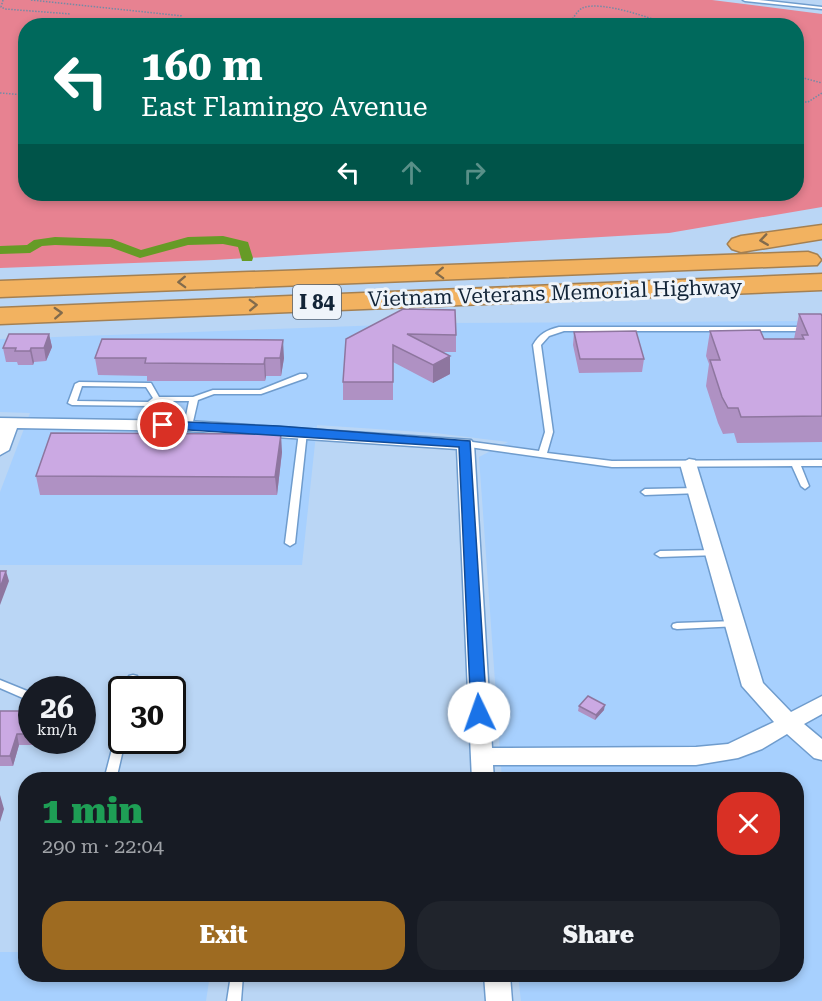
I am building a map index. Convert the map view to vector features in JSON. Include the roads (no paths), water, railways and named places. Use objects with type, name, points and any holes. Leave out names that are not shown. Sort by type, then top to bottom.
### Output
[{"type":"highway","points":[[498,270],[678,253],[822,232]]},
{"type":"highway","name":"Vietnam Veterans Memorial Highway","points":[[0,289],[822,259]]},
{"type":"highway","name":"Vietnam Veterans Memorial Highway","points":[[0,316],[822,282]]},
{"type":"highway","points":[[635,290],[822,290]]},
{"type":"street","points":[[0,450],[5,424],[188,426],[465,444],[482,772]]},
{"type":"street","points":[[689,464],[753,686],[788,723],[822,752]]},
{"type":"street","points":[[481,757],[696,756],[730,752],[754,743],[822,704]]},
{"type":"street","points":[[498,982],[499,1001]]},
{"type":"lane","points":[[745,0],[822,8]]},
{"type":"lane","points":[[542,454],[549,432],[537,345],[539,339],[548,333],[569,328],[822,328]]},
{"type":"lane","points":[[157,399],[148,385],[80,384],[72,403],[150,404],[157,399],[194,399],[213,392],[261,392],[303,376]]},
{"type":"lane","points":[[188,426],[194,399]]},
{"type":"lane","points":[[290,543],[303,432]]},
{"type":"lane","points":[[465,444],[612,464],[822,462]]},
{"type":"lane","points":[[795,463],[805,486]]},
{"type":"lane","points":[[645,492],[697,491]]},
{"type":"lane","points":[[660,554],[715,553]]},
{"type":"lane","points":[[677,626],[735,624]]},
{"type":"lane","points":[[0,684],[18,692]]},
{"type":"lane","points":[[112,772],[116,754]]},
{"type":"lane","points":[[234,1001],[236,982]]},
{"type":"waterway","points":[[0,250],[30,249],[38,243],[55,241],[112,243],[140,254],[188,241],[223,240],[244,245],[247,258]]}]
